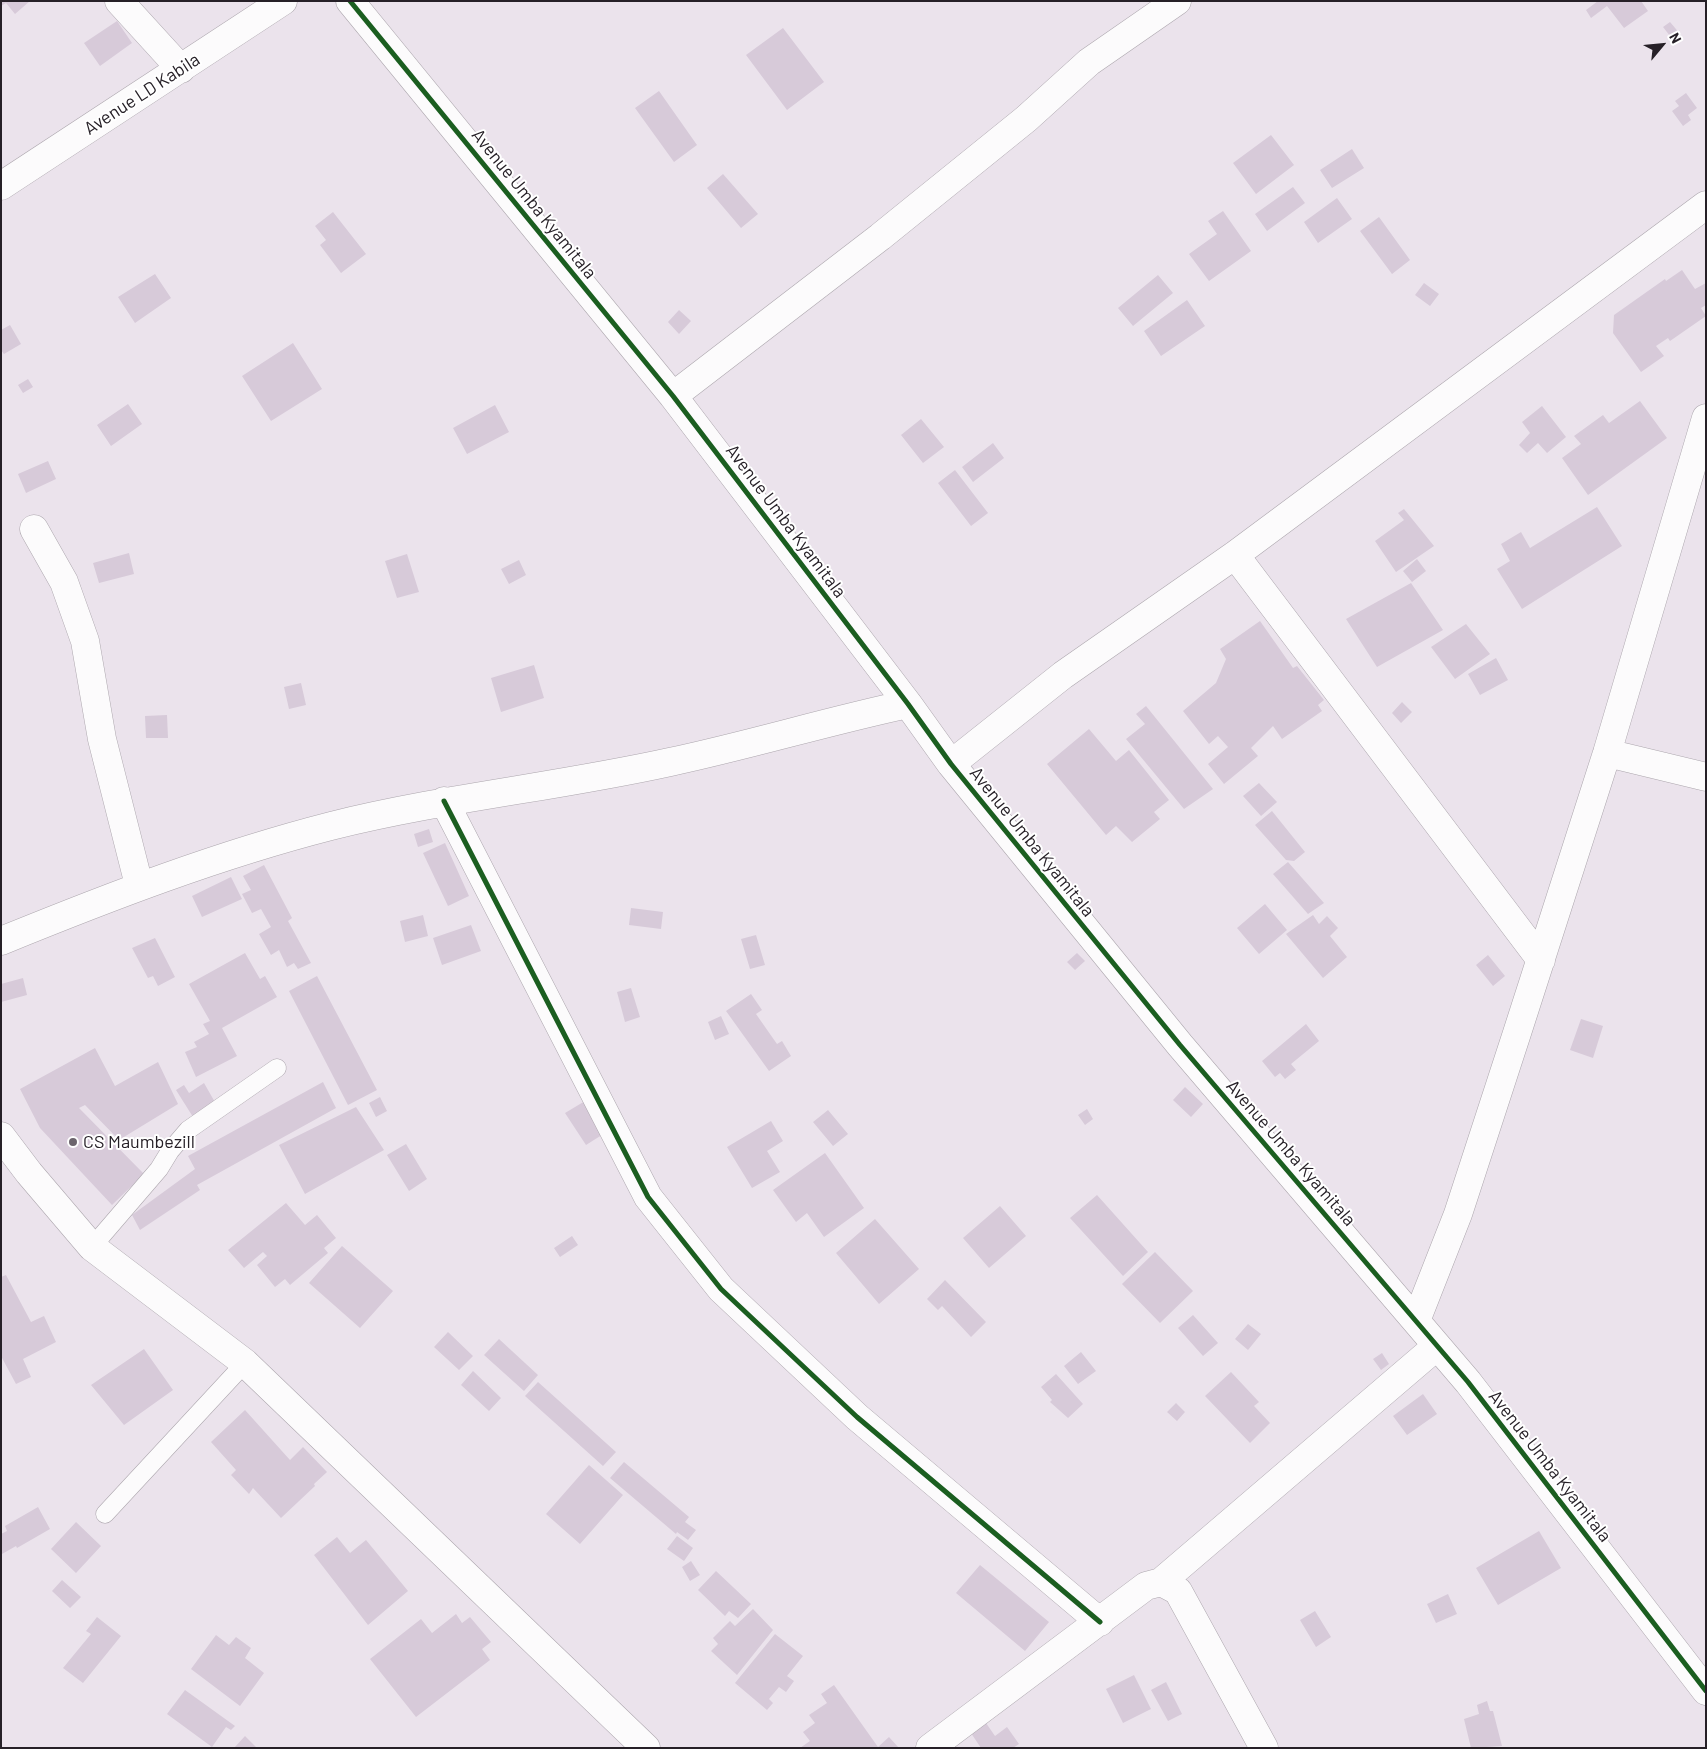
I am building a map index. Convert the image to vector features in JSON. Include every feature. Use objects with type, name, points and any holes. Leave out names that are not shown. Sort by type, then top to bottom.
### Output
[{"type":"street","points":[[119,1],[181,68]]},
{"type":"street","name":"Avenue LD Kabila","points":[[1,186],[283,1]]},
{"type":"street","name":"Avenue Umba Kyamitala","points":[[350,1],[673,396],[908,704],[951,764],[1180,1045],[1468,1382],[1706,1690]]},
{"type":"street","points":[[673,396],[880,237],[1026,119],[1089,62],[1177,1]]},
{"type":"street","points":[[951,764],[1063,675],[1235,555],[1706,205]]},
{"type":"street","points":[[1416,1321],[1458,1214],[1541,960],[1607,753],[1706,418]]},
{"type":"street","points":[[34,529],[64,582],[85,641],[102,740],[139,885]]},
{"type":"street","points":[[1235,555],[1541,960]]},
{"type":"street","points":[[1,941],[139,885],[227,856],[330,826],[444,802],[670,762],[908,704]]},
{"type":"street","points":[[1607,753],[1706,777]]},
{"type":"street","points":[[444,802],[648,1197],[721,1289],[856,1417],[1100,1622]]},
{"type":"street","points":[[1,1136],[29,1174],[92,1247],[245,1363],[646,1748]]},
{"type":"street","points":[[930,1748],[1146,1586],[1161,1582],[1437,1346]]},
{"type":"street","points":[[1161,1582],[1178,1591],[1264,1748]]},
{"type":"lane","points":[[92,1247],[159,1170],[170,1151],[188,1130],[277,1068]]},
{"type":"lane","points":[[105,1514],[245,1363]]},
{"type":"building","points":[[1,1],[30,1],[15,14],[6,3],[1,6]]},
{"type":"building","points":[[1598,1],[1641,1],[1648,11],[1624,28],[1607,6],[1591,18],[1586,10]]},
{"type":"building","points":[[117,21],[132,43],[100,66],[84,43]]},
{"type":"building","points":[[1670,22],[1681,35],[1674,41],[1663,27]]},
{"type":"building","points":[[783,28],[824,82],[787,110],[746,55]]},
{"type":"building","points":[[659,91],[697,145],[674,162],[635,108]]},
{"type":"building","points":[[1686,93],[1697,108],[1688,115],[1691,120],[1683,126],[1672,111],[1679,106],[1675,101]]},
{"type":"building","points":[[1271,135],[1294,165],[1256,194],[1233,163]]},
{"type":"building","points":[[1352,149],[1364,168],[1332,188],[1320,170]]},
{"type":"building","points":[[723,174],[758,214],[741,228],[707,188]]},
{"type":"building","points":[[1293,187],[1305,203],[1267,231],[1255,214]]},
{"type":"building","points":[[1337,198],[1352,219],[1318,243],[1304,222]]},
{"type":"building","points":[[1223,211],[1251,251],[1209,281],[1189,254],[1217,234],[1208,221]]},
{"type":"building","points":[[333,212],[366,254],[341,273],[320,245],[326,240],[315,226]]},
{"type":"building","points":[[1379,217],[1410,260],[1392,274],[1360,231]]},
{"type":"building","points":[[1682,270],[1695,289],[1706,283],[1706,305],[1701,308],[1706,316],[1670,341],[1668,338],[1656,346],[1664,356],[1641,372],[1613,333],[1614,315],[1665,279],[1666,281]]},
{"type":"building","points":[[155,274],[171,298],[135,323],[118,297]]},
{"type":"building","points":[[1158,275],[1173,293],[1133,326],[1118,308]]},
{"type":"building","points":[[1424,283],[1439,294],[1430,306],[1415,295]]},
{"type":"building","points":[[1187,300],[1205,326],[1161,356],[1144,331]]},
{"type":"building","points":[[679,310],[691,321],[679,334],[668,322]]},
{"type":"building","points":[[10,325],[21,344],[4,354],[1,350],[1,330]]},
{"type":"building","points":[[293,343],[322,389],[271,421],[242,376]]},
{"type":"building","points":[[28,379],[33,387],[23,393],[18,385]]},
{"type":"building","points":[[1640,401],[1667,438],[1588,495],[1562,458],[1581,444],[1574,436],[1603,415],[1609,423]]},
{"type":"building","points":[[128,404],[142,424],[111,446],[97,425]]},
{"type":"building","points":[[495,405],[509,432],[467,454],[453,428]]},
{"type":"building","points":[[1542,406],[1566,437],[1547,453],[1538,443],[1527,453],[1519,445],[1530,433],[1522,422]]},
{"type":"building","points":[[921,419],[944,447],[923,463],[901,435]]},
{"type":"building","points":[[993,443],[1004,458],[973,482],[962,467]]},
{"type":"building","points":[[48,461],[56,479],[26,493],[18,474]]},
{"type":"building","points":[[955,470],[988,513],[971,526],[938,483]]},
{"type":"building","points":[[1597,507],[1622,546],[1522,609],[1497,569],[1510,561],[1501,544],[1521,532],[1530,548]]},
{"type":"building","points":[[1404,509],[1434,546],[1396,572],[1375,541],[1404,520],[1398,513]]},
{"type":"building","points":[[129,553],[134,574],[99,583],[93,563]]},
{"type":"building","points":[[407,554],[419,592],[397,598],[385,561]]},
{"type":"building","points":[[1417,559],[1426,571],[1412,582],[1403,571]]},
{"type":"building","points":[[519,560],[526,575],[509,584],[501,569]]},
{"type":"building","points":[[1411,583],[1443,630],[1377,667],[1346,619]]},
{"type":"building","points":[[1260,621],[1293,668],[1297,666],[1324,700],[1318,705],[1322,711],[1282,739],[1273,726],[1251,748],[1258,756],[1224,784],[1208,764],[1228,747],[1218,736],[1209,744],[1183,711],[1216,683],[1226,659],[1220,649]]},
{"type":"building","points":[[1466,624],[1490,654],[1455,679],[1431,647]]},
{"type":"building","points":[[1496,658],[1508,680],[1480,695],[1468,674]]},
{"type":"building","points":[[534,665],[544,698],[501,712],[491,678]]},
{"type":"building","points":[[301,683],[306,705],[289,709],[284,687]]},
{"type":"building","points":[[1402,702],[1412,712],[1401,723],[1392,713]]},
{"type":"building","points":[[1146,706],[1213,789],[1184,809],[1126,739],[1145,724],[1136,714]]},
{"type":"building","points":[[167,715],[168,738],[146,738],[145,716]]},
{"type":"building","points":[[1089,729],[1116,761],[1129,750],[1169,800],[1154,812],[1160,819],[1132,842],[1116,826],[1106,835],[1047,764]]},
{"type":"building","points":[[1259,783],[1277,802],[1261,816],[1243,796]]},
{"type":"building","points":[[1272,811],[1305,852],[1294,861],[1286,860],[1255,825]]},
{"type":"building","points":[[429,829],[433,842],[418,847],[414,834]]},
{"type":"building","points":[[445,843],[469,896],[448,906],[423,853]]},
{"type":"building","points":[[1288,862],[1324,903],[1308,914],[1273,874]]},
{"type":"building","points":[[264,865],[292,918],[288,921],[311,963],[298,969],[294,963],[287,967],[279,950],[271,955],[259,934],[271,927],[261,909],[252,913],[242,894],[251,890],[243,876]]},
{"type":"building","points":[[231,877],[242,899],[202,917],[192,896]]},
{"type":"building","points":[[1265,904],[1287,930],[1259,954],[1237,928]]},
{"type":"building","points":[[631,908],[663,912],[661,929],[629,925]]},
{"type":"building","points":[[423,915],[428,936],[405,942],[400,921]]},
{"type":"building","points":[[1313,915],[1319,924],[1327,916],[1338,928],[1330,936],[1347,957],[1323,978],[1286,934]]},
{"type":"building","points":[[471,925],[481,951],[442,965],[433,938]]},
{"type":"building","points":[[756,935],[765,965],[750,969],[741,939]]},
{"type":"building","points":[[155,938],[175,977],[158,986],[153,976],[148,978],[132,948]]},
{"type":"building","points":[[245,953],[260,979],[265,976],[277,997],[222,1028],[237,1056],[196,1077],[185,1052],[197,1047],[194,1042],[209,1034],[203,1024],[210,1021],[189,984]]},
{"type":"building","points":[[1077,953],[1085,961],[1075,970],[1067,962]]},
{"type":"building","points":[[1488,955],[1505,976],[1493,986],[1476,965]]},
{"type":"building","points":[[317,976],[377,1090],[348,1105],[289,991]]},
{"type":"building","points":[[23,978],[27,995],[1,1002],[1,984]]},
{"type":"building","points":[[631,988],[640,1017],[625,1022],[617,992]]},
{"type":"building","points":[[751,994],[762,1010],[756,1014],[777,1044],[782,1041],[791,1056],[769,1071],[726,1011]]},
{"type":"building","points":[[721,1016],[729,1034],[715,1040],[708,1022]]},
{"type":"building","points":[[1581,1019],[1603,1026],[1593,1058],[1570,1050]]},
{"type":"building","points":[[1306,1024],[1319,1041],[1291,1064],[1296,1070],[1285,1079],[1280,1073],[1275,1077],[1262,1061]]},
{"type":"building","points":[[95,1048],[115,1086],[158,1062],[178,1104],[119,1140],[85,1105],[79,1108],[144,1174],[112,1205],[40,1128],[20,1089]]},
{"type":"building","points":[[323,1082],[336,1108],[197,1185],[200,1190],[140,1230],[132,1215],[195,1169],[188,1156]]},
{"type":"building","points":[[204,1083],[216,1104],[193,1117],[176,1090],[184,1085],[189,1093]]},
{"type":"building","points":[[1185,1087],[1203,1104],[1191,1117],[1173,1100]]},
{"type":"building","points":[[380,1097],[387,1111],[376,1117],[369,1103]]},
{"type":"building","points":[[585,1101],[605,1133],[586,1145],[565,1113]]},
{"type":"building","points":[[356,1107],[384,1150],[305,1194],[279,1145]]},
{"type":"building","points":[[1087,1109],[1093,1119],[1085,1125],[1078,1115]]},
{"type":"building","points":[[828,1110],[848,1134],[833,1146],[813,1122]]},
{"type":"building","points":[[771,1121],[783,1141],[767,1151],[780,1172],[752,1188],[727,1147]]},
{"type":"building","points":[[406,1144],[427,1179],[409,1191],[387,1155]]},
{"type":"building","points":[[825,1153],[864,1208],[824,1237],[807,1213],[796,1222],[773,1190]]},
{"type":"building","points":[[1097,1195],[1148,1252],[1123,1276],[1070,1218]]},
{"type":"building","points":[[286,1203],[305,1225],[317,1215],[336,1238],[324,1248],[328,1253],[290,1285],[285,1279],[275,1287],[257,1265],[267,1256],[263,1252],[244,1268],[228,1250]]},
{"type":"building","points":[[1000,1206],[1026,1236],[989,1268],[963,1238]]},
{"type":"building","points":[[875,1219],[919,1269],[879,1304],[836,1253]]},
{"type":"building","points":[[572,1236],[578,1245],[560,1257],[554,1248]]},
{"type":"building","points":[[342,1246],[393,1291],[360,1328],[309,1283]]},
{"type":"building","points":[[1155,1252],[1193,1291],[1160,1323],[1122,1284]]},
{"type":"building","points":[[6,1275],[31,1322],[44,1316],[56,1342],[23,1359],[31,1377],[16,1384],[1,1356],[1,1277]]},
{"type":"building","points":[[945,1280],[986,1322],[971,1337],[942,1306],[938,1310],[927,1299]]},
{"type":"building","points":[[1193,1315],[1218,1343],[1203,1356],[1178,1328]]},
{"type":"building","points":[[1248,1324],[1261,1334],[1248,1350],[1235,1339]]},
{"type":"building","points":[[448,1332],[473,1356],[459,1370],[434,1347]]},
{"type":"building","points":[[499,1339],[538,1375],[524,1391],[484,1355]]},
{"type":"building","points":[[144,1349],[173,1390],[124,1425],[91,1385]]},
{"type":"building","points":[[1081,1352],[1096,1371],[1078,1384],[1064,1366]]},
{"type":"building","points":[[1382,1353],[1389,1364],[1381,1370],[1373,1359]]},
{"type":"building","points":[[473,1371],[501,1398],[489,1411],[461,1385]]},
{"type":"building","points":[[1231,1372],[1259,1402],[1254,1406],[1270,1423],[1250,1443],[1205,1396]]},
{"type":"building","points":[[1056,1374],[1083,1404],[1068,1418],[1050,1402],[1052,1400],[1041,1387]]},
{"type":"building","points":[[538,1382],[616,1452],[603,1466],[525,1396]]},
{"type":"building","points":[[1423,1394],[1437,1414],[1407,1435],[1393,1416]]},
{"type":"building","points":[[1176,1403],[1185,1412],[1177,1421],[1167,1412]]},
{"type":"building","points":[[245,1410],[290,1460],[303,1447],[327,1472],[281,1518],[253,1488],[249,1494],[231,1475],[236,1470],[211,1442]]},
{"type":"building","points":[[624,1462],[689,1517],[685,1522],[696,1530],[688,1540],[677,1532],[676,1534],[610,1478]]},
{"type":"building","points":[[589,1465],[623,1495],[580,1544],[546,1514]]},
{"type":"building","points":[[38,1507],[50,1529],[17,1548],[16,1546],[2,1554],[1,1534],[7,1531],[5,1526]]},
{"type":"building","points":[[76,1522],[101,1546],[76,1573],[51,1549]]},
{"type":"building","points":[[1539,1531],[1561,1568],[1498,1605],[1476,1568]]},
{"type":"building","points":[[677,1536],[693,1548],[684,1561],[667,1549]]},
{"type":"building","points":[[337,1537],[350,1553],[366,1540],[408,1591],[368,1625],[314,1555]]},
{"type":"building","points":[[691,1561],[700,1575],[690,1581],[682,1567]]},
{"type":"building","points":[[980,1565],[1049,1622],[1025,1651],[956,1593]]},
{"type":"building","points":[[716,1571],[751,1604],[738,1618],[729,1611],[725,1616],[698,1590]]},
{"type":"building","points":[[62,1580],[81,1597],[70,1608],[52,1591]]},
{"type":"building","points":[[1448,1594],[1457,1614],[1436,1623],[1427,1604]]},
{"type":"building","points":[[753,1609],[773,1630],[737,1675],[711,1651],[718,1644],[713,1638],[730,1621],[735,1626]]},
{"type":"building","points":[[1315,1611],[1331,1637],[1316,1647],[1300,1620]]},
{"type":"building","points":[[456,1614],[462,1623],[470,1617],[491,1642],[482,1649],[490,1660],[416,1717],[370,1659],[421,1619],[432,1633]]},
{"type":"building","points":[[97,1617],[121,1636],[83,1683],[63,1668],[91,1634],[86,1631]]},
{"type":"building","points":[[775,1634],[803,1656],[787,1676],[794,1681],[786,1692],[779,1687],[769,1699],[773,1703],[767,1710],[735,1683]]},
{"type":"building","points":[[216,1635],[229,1645],[236,1637],[251,1648],[245,1658],[264,1673],[240,1706],[191,1669]]},
{"type":"building","points":[[1134,1675],[1151,1709],[1123,1723],[1106,1689]]},
{"type":"building","points":[[1166,1682],[1182,1714],[1168,1721],[1151,1690]]},
{"type":"building","points":[[834,1685],[878,1747],[889,1737],[899,1748],[800,1748],[810,1741],[803,1732],[815,1723],[809,1715],[827,1703],[821,1694]]},
{"type":"building","points":[[185,1690],[235,1726],[231,1730],[226,1727],[212,1747],[167,1714]]},
{"type":"building","points":[[1487,1701],[1490,1711],[1493,1711],[1502,1746],[1471,1748],[1464,1719],[1479,1714],[1477,1705]]},
{"type":"building","points":[[986,1723],[995,1736],[1007,1727],[1019,1744],[1013,1748],[981,1748],[971,1733]]},
{"type":"building","points":[[245,1736],[257,1748],[234,1748]]},
{"type":"cycle path","points":[[350,1],[673,396],[908,704],[951,764],[1180,1045],[1468,1382],[1706,1691]]},
{"type":"cycle path","points":[[444,801],[648,1197],[721,1289],[857,1417],[1100,1622]]},
{"type":"place","name":"CS Maumbezill","points":[[73,1142]]}]
